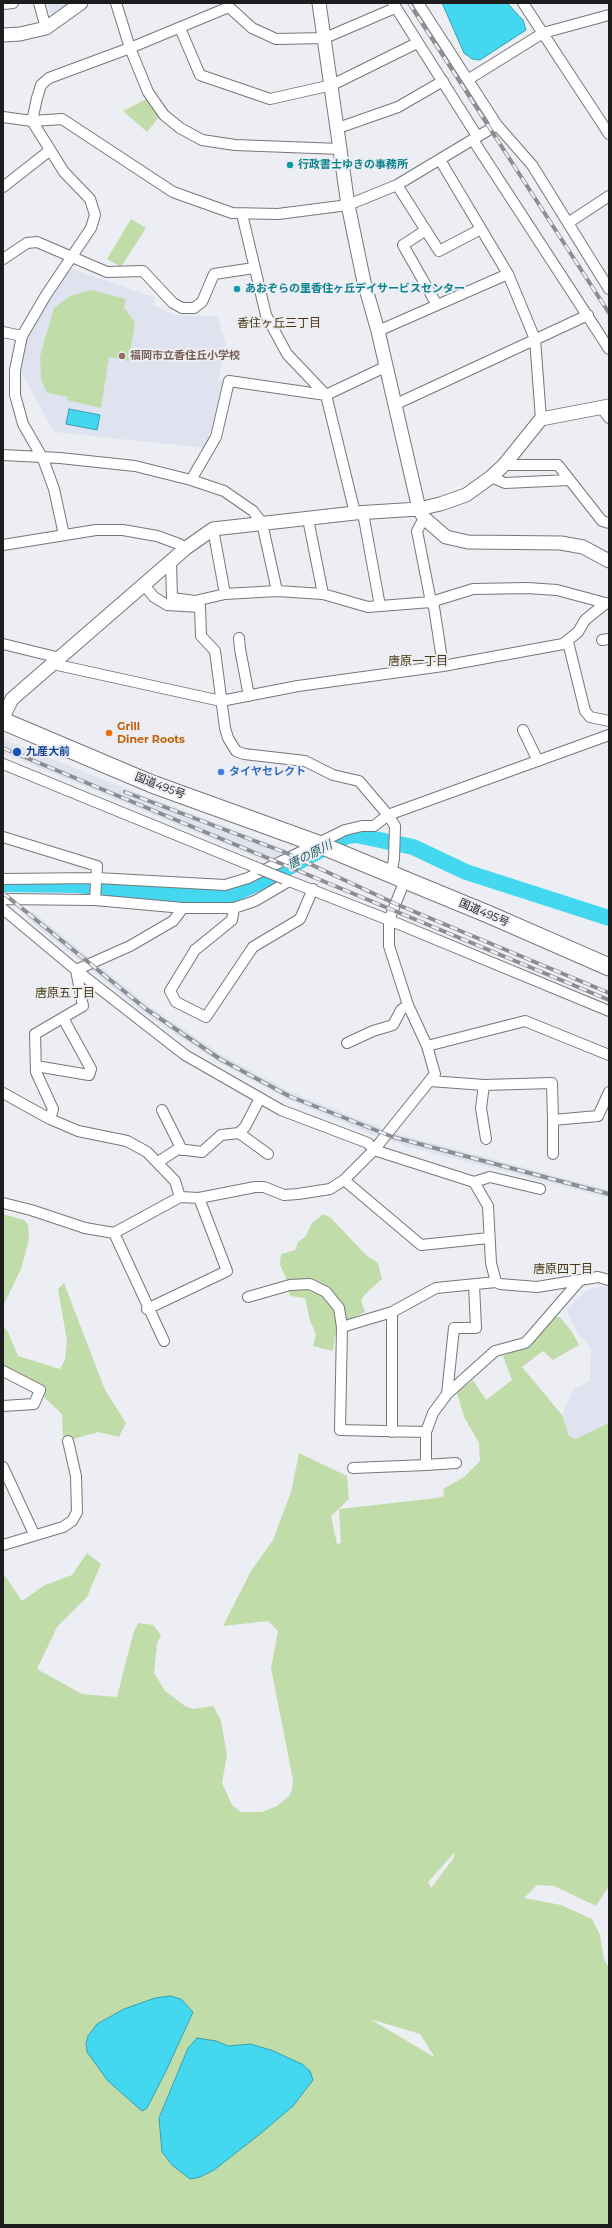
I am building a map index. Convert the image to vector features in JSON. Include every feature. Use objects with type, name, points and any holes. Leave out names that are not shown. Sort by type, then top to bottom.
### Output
[{"type":"highway","name":"国道495号","points":[[3,722],[152,784],[317,844],[357,861],[397,871],[609,967]]},
{"type":"street","points":[[3,4],[12,3]]},
{"type":"street","points":[[39,3],[46,28]]},
{"type":"street","points":[[3,35],[20,34],[46,28],[81,3]]},
{"type":"street","points":[[116,3],[130,48],[148,92],[164,115],[180,128],[202,140],[235,145],[340,149]]},
{"type":"street","points":[[319,3],[332,85],[348,205],[364,282],[378,331],[385,367],[421,514],[417,531],[431,602],[434,607],[443,666]]},
{"type":"street","points":[[418,3],[469,79],[497,125],[532,166],[609,289]]},
{"type":"street","points":[[524,3],[609,134]]},
{"type":"street","points":[[64,535],[54,490],[44,458],[23,424],[15,395],[15,370],[22,336],[71,256],[91,228],[95,215],[90,199],[64,172],[49,151],[32,121],[41,85],[49,78],[180,28],[228,5],[252,28],[276,39],[325,38],[394,5],[443,81],[475,138],[609,349]]},
{"type":"street","points":[[469,79],[543,33],[609,15]]},
{"type":"street","points":[[180,28],[200,75],[270,99],[332,85],[417,42]]},
{"type":"street","points":[[338,128],[398,107],[443,81]]},
{"type":"street","points":[[3,117],[32,121],[62,119],[172,192],[232,213],[242,214],[278,214],[348,205],[397,185],[497,125]]},
{"type":"street","points":[[3,187],[49,151]]},
{"type":"street","points":[[440,160],[508,274],[534,339],[542,419]]},
{"type":"street","points":[[397,185],[439,251],[481,228]]},
{"type":"street","points":[[568,223],[609,196]]},
{"type":"street","points":[[242,214],[266,315],[287,354],[301,371],[326,395],[359,513],[380,606]]},
{"type":"street","points":[[426,230],[403,245],[437,305]]},
{"type":"street","points":[[3,259],[27,243],[37,242],[107,272],[143,270],[173,303],[182,308],[194,308],[202,302],[214,274],[254,268]]},
{"type":"street","points":[[378,331],[508,274]]},
{"type":"street","points":[[394,405],[588,314]]},
{"type":"street","points":[[3,332],[22,336]]},
{"type":"street","points":[[191,480],[216,437],[229,381],[326,395],[385,367]]},
{"type":"street","points":[[3,716],[12,699],[186,548],[213,529],[359,513],[421,514],[440,504],[466,494],[491,477],[504,465],[542,419],[606,410]]},
{"type":"street","points":[[3,455],[60,458],[135,466],[191,480],[224,491],[253,511],[262,523],[277,590]]},
{"type":"street","points":[[504,465],[558,465],[602,521],[609,523]]},
{"type":"street","points":[[491,477],[505,483],[569,480]]},
{"type":"street","points":[[421,514],[446,537],[468,542],[561,542],[583,547],[609,561]]},
{"type":"street","points":[[308,519],[324,594]]},
{"type":"street","points":[[213,529],[225,594]]},
{"type":"street","points":[[3,545],[96,530],[123,530],[157,536],[186,548]]},
{"type":"street","points":[[171,562],[172,598],[203,600],[225,594],[277,590],[324,594],[368,607],[431,602],[474,589],[527,588],[557,590],[581,595],[607,603]]},
{"type":"street","points":[[3,1204],[31,1210],[85,1228],[114,1233],[180,1197],[199,1198],[255,1187],[264,1187],[284,1195],[330,1189],[344,1180],[374,1150],[402,1113],[435,1074],[427,1046],[408,1005],[389,946],[389,920],[397,871],[394,840],[395,826],[388,815],[359,781],[333,776],[305,760],[244,754],[236,751],[228,738],[221,701],[215,651],[202,636],[200,607],[167,605],[154,597],[144,585]]},
{"type":"street","points":[[3,644],[56,661],[221,701],[298,686],[443,666],[568,642],[578,632],[585,620],[607,603]]},
{"type":"street","points":[[239,638],[249,696]]},
{"type":"street","points":[[568,642],[585,711],[590,717],[609,721]]},
{"type":"street","points":[[523,730],[538,761]]},
{"type":"street","points":[[3,880],[97,880],[225,885],[248,878],[346,830],[362,826],[374,826],[388,815],[609,735]]},
{"type":"street","points":[[3,764],[286,880],[313,889],[609,1011]]},
{"type":"street","points":[[3,837],[97,866],[96,898]]},
{"type":"street","points":[[3,899],[96,898],[183,908],[234,908],[255,901],[286,880]]},
{"type":"street","points":[[234,908],[232,920],[195,950],[170,991],[176,1002],[206,1017],[253,947],[300,919],[313,889]]},
{"type":"street","points":[[76,970],[130,946],[173,921],[183,908]]},
{"type":"street","points":[[3,909],[76,970],[185,1055],[281,1110],[368,1143],[374,1150],[474,1182],[490,1177],[540,1189]]},
{"type":"street","points":[[50,1119],[53,1109],[36,1072],[35,1034],[83,1006],[76,970]]},
{"type":"street","points":[[347,1044],[373,1031],[394,1025],[400,1010],[408,1005]]},
{"type":"street","points":[[36,1066],[89,1075],[91,1069],[63,1018]]},
{"type":"street","points":[[427,1046],[525,1021],[609,1054]]},
{"type":"street","points":[[430,1081],[484,1085],[552,1084],[553,1154]]},
{"type":"street","points":[[484,1085],[481,1108],[486,1139]]},
{"type":"street","points":[[3,1092],[50,1119],[78,1131],[127,1141],[147,1152],[158,1162],[175,1182],[180,1197]]},
{"type":"street","points":[[553,1120],[598,1116],[609,1092]]},
{"type":"street","points":[[158,1162],[178,1149],[202,1152],[221,1135],[239,1133],[245,1127],[260,1098]]},
{"type":"street","points":[[162,1110],[182,1150]]},
{"type":"street","points":[[239,1133],[268,1154]]},
{"type":"street","points":[[344,1180],[421,1245],[489,1238]]},
{"type":"street","points":[[474,1182],[488,1206],[491,1263],[496,1282]]},
{"type":"street","points":[[147,1309],[227,1271],[199,1198]]},
{"type":"street","points":[[114,1233],[147,1309],[164,1341]]},
{"type":"street","points":[[342,1327],[392,1312],[436,1288],[496,1282],[500,1284],[537,1287],[598,1278],[609,1280]]},
{"type":"street","points":[[426,1464],[426,1432],[433,1413],[447,1394],[495,1351],[525,1342],[529,1339],[580,1280]]},
{"type":"street","points":[[248,1297],[290,1285],[310,1284],[326,1292],[339,1308],[342,1327],[340,1430],[426,1432]]},
{"type":"street","points":[[447,1394],[454,1328],[476,1328],[474,1285]]},
{"type":"street","points":[[392,1312],[392,1432]]},
{"type":"street","points":[[3,1371],[40,1390],[34,1404],[3,1406]]},
{"type":"street","points":[[3,1544],[63,1527],[72,1521],[77,1512],[76,1476],[68,1441]]},
{"type":"street","points":[[353,1468],[456,1463]]},
{"type":"street","points":[[3,1468],[34,1534]]},
{"type":"shaded area","points":[[47,3],[71,3],[51,17]]},
{"type":"shaded area","name":"福岡市立香住丘小学校","points":[[70,268],[155,298],[153,305],[175,315],[217,316],[226,345],[218,381],[223,381],[206,448],[54,432],[19,368],[24,338],[51,290]]},
{"type":"shaded area","points":[[3,739],[114,784],[288,850],[268,862],[3,753]]},
{"type":"shaded area","points":[[32,911],[149,1006],[222,1055],[291,1092],[394,1133],[609,1190],[609,1198],[413,1148],[373,1135],[287,1099],[218,1062],[144,1013],[27,918]]},
{"type":"shaded area","points":[[605,1285],[609,1286],[609,1423],[575,1439],[569,1436],[562,1415],[574,1389],[590,1381],[591,1348],[577,1332],[567,1309],[587,1290]]},
{"type":"green space","points":[[149,98],[160,116],[147,132],[123,111]]},
{"type":"green space","points":[[131,219],[146,228],[121,267],[107,259]]},
{"type":"green space","points":[[91,290],[126,299],[124,308],[135,322],[129,361],[109,357],[101,408],[67,400],[68,397],[47,393],[41,379],[40,356],[54,308],[70,296]]},
{"type":"green space","points":[[3,1214],[24,1220],[28,1225],[29,1239],[21,1269],[3,1306]]},
{"type":"green space","points":[[323,1214],[331,1218],[367,1256],[378,1263],[382,1279],[365,1294],[361,1301],[365,1312],[346,1321],[335,1336],[333,1351],[313,1346],[316,1334],[310,1321],[305,1298],[290,1296],[286,1278],[280,1265],[281,1254],[295,1250],[298,1242],[306,1236],[312,1223]]},
{"type":"green space","points":[[64,1283],[105,1390],[126,1423],[119,1437],[98,1432],[63,1442],[62,1414],[22,1377],[3,1372],[3,1326],[8,1332],[18,1356],[60,1369],[65,1360],[67,1341],[58,1289]]},
{"type":"green space","points":[[553,1317],[560,1317],[572,1332],[579,1345],[553,1360],[543,1351],[522,1367],[562,1415],[569,1436],[575,1439],[609,1423],[609,1886],[596,1906],[554,1886],[537,1885],[524,1898],[561,1905],[592,1919],[600,1935],[604,1959],[609,1968],[609,2225],[3,2225],[3,1573],[22,1601],[45,1585],[72,1575],[87,1553],[101,1564],[87,1597],[57,1627],[37,1669],[82,1694],[117,1697],[133,1634],[138,1623],[153,1625],[161,1635],[157,1644],[154,1673],[165,1691],[185,1706],[193,1709],[213,1706],[221,1721],[227,1755],[222,1783],[232,1805],[241,1812],[262,1812],[277,1806],[289,1796],[292,1790],[293,1780],[271,1668],[278,1631],[268,1621],[223,1626],[251,1571],[273,1540],[291,1492],[299,1453],[347,1476],[349,1499],[331,1516],[337,1544],[341,1543],[339,1509],[444,1496],[443,1489],[464,1477],[480,1461],[479,1443],[464,1417],[457,1393],[473,1380],[486,1400],[512,1380],[503,1356],[533,1342]],"holes":[[[455,1852],[453,1859],[431,1888],[428,1882]],[[370,2019],[420,2034],[434,2057]]]},
{"type":"water","points":[[442,3],[507,3],[523,20],[526,30],[480,60],[472,59],[464,53]]},
{"type":"water","points":[[69,409],[100,415],[97,430],[66,424]]},
{"type":"water","points":[[170,1996],[181,1999],[193,2012],[147,2108],[142,2111],[108,2081],[87,2052],[86,2044],[88,2036],[97,2024],[124,2009],[155,1998]]},
{"type":"water","points":[[197,2038],[216,2041],[228,2046],[250,2044],[271,2050],[302,2064],[310,2071],[313,2080],[293,2106],[260,2134],[214,2170],[200,2177],[190,2179],[172,2165],[162,2152],[159,2118],[188,2048]]},
{"type":"waterway","name":"唐の原川","points":[[3,884],[77,885],[156,894],[225,898],[265,880],[347,836],[356,835],[413,847],[466,872],[609,918]]},
{"type":"railway","points":[[409,3],[609,313]]},
{"type":"railway","points":[[3,748],[609,1000]]},
{"type":"railway","points":[[125,792],[284,852],[396,904],[609,993]]},
{"type":"railway","points":[[3,893],[146,1009],[220,1059],[289,1096],[393,1137],[609,1194]]},
{"type":"place","name":"行政書士ゆきの事務所","points":[[290,165]]},
{"type":"place","name":"あおぞらの里香住ヶ丘デイサービスセンター","points":[[237,289]]},
{"type":"place","name":"福岡市立香住丘小学校","points":[[122,356]]},
{"type":"place","name":"Grill Diner Roots","points":[[109,733]]},
{"type":"place","name":"九産大前","points":[[17,752]]},
{"type":"place","name":"タイヤセレクト","points":[[221,772]]},
{"type":"district","name":"香住ヶ丘三丁目","points":[[279,323]]},
{"type":"district","name":"唐原一丁目","points":[[418,661]]},
{"type":"district","name":"唐原五丁目","points":[[65,993]]},
{"type":"district","name":"唐原四丁目","points":[[563,1269]]}]
